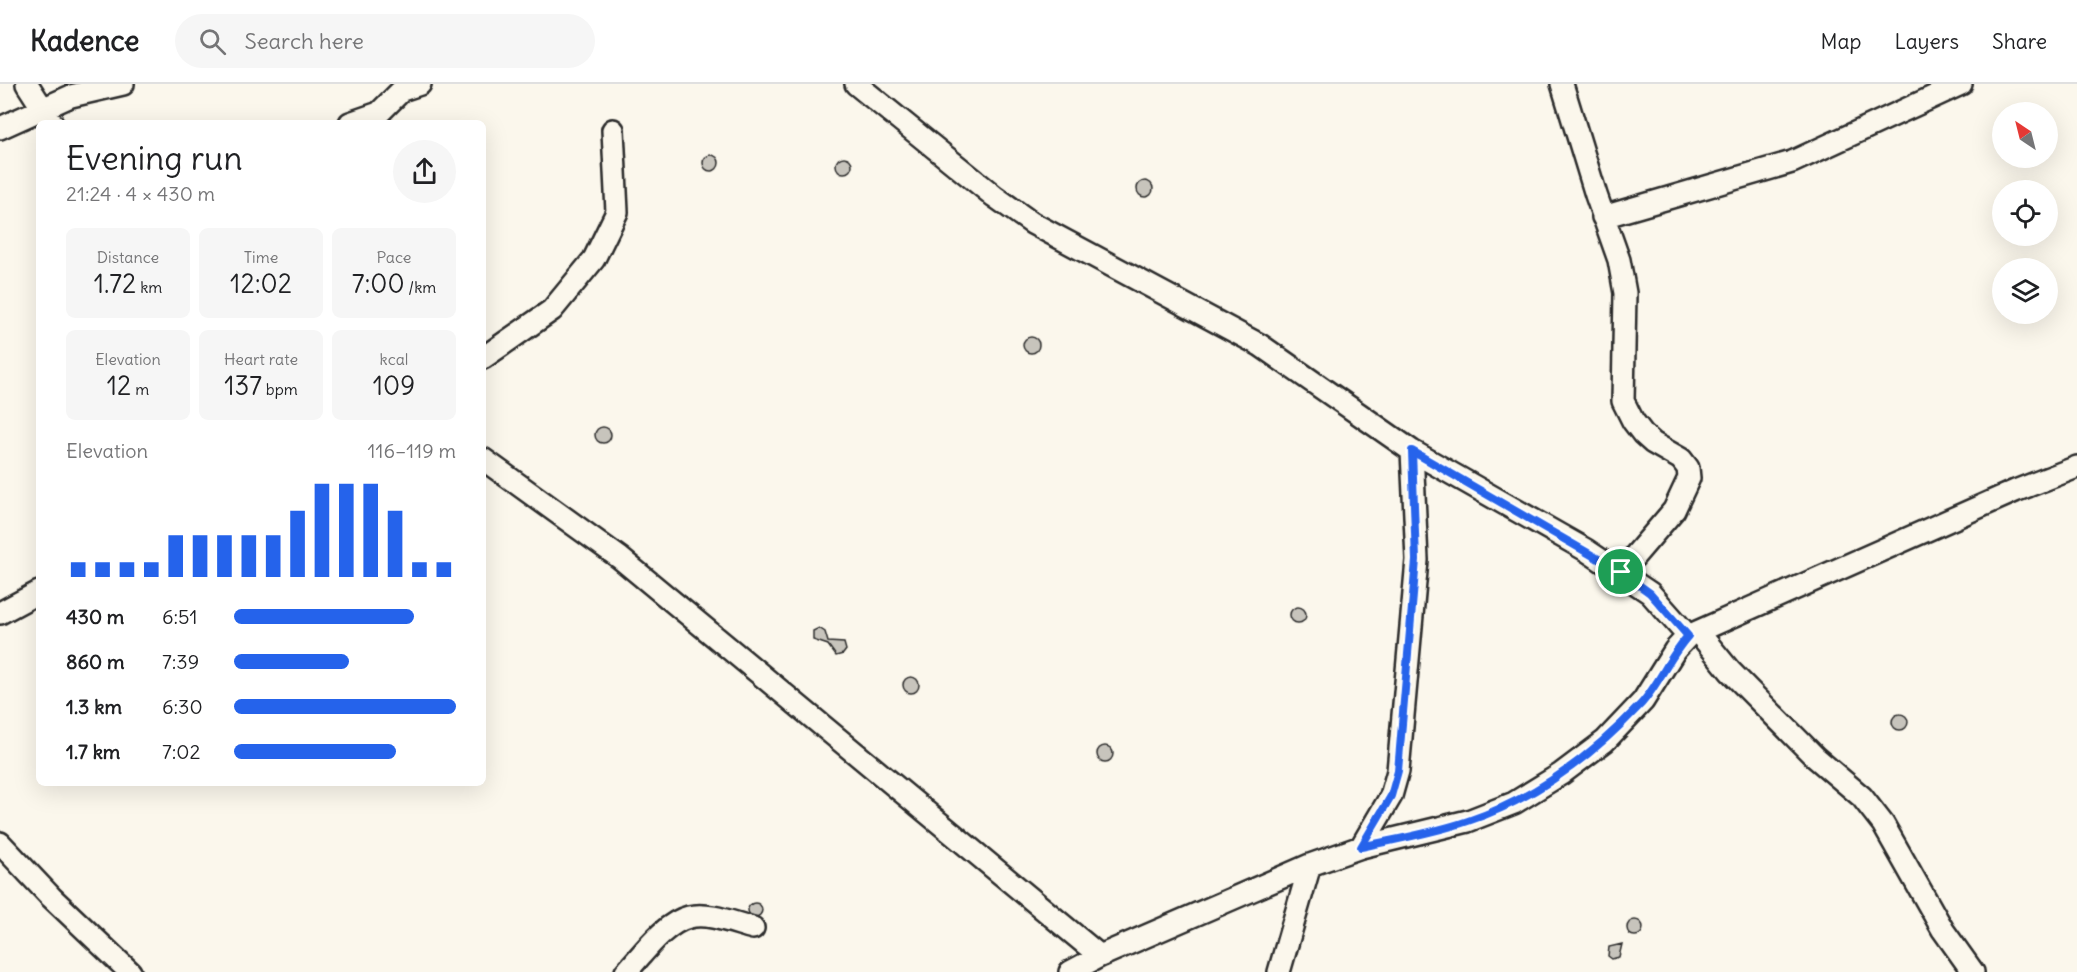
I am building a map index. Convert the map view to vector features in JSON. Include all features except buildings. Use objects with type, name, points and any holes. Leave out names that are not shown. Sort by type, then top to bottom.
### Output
[{"type":"street","points":[[27,84],[47,115]]},
{"type":"street","points":[[0,128],[47,115],[71,96],[123,84]]},
{"type":"street","points":[[359,120],[379,113],[402,90],[420,84]]},
{"type":"street","points":[[856,84],[994,196],[1032,223],[1260,345],[1412,451],[1621,572],[1650,593],[1815,757],[1862,797],[1883,824],[1943,930],[1972,972]]},
{"type":"street","points":[[1562,84],[1603,217],[1619,260],[1625,292],[1623,401],[1632,421],[1643,434],[1653,443],[1681,459],[1688,468],[1689,478],[1674,510],[1621,572]]},
{"type":"street","points":[[1603,217],[1792,162],[1961,84]]},
{"type":"street","points":[[486,356],[552,310],[594,259],[617,212],[613,130]]},
{"type":"street","points":[[1361,847],[1391,796],[1398,771],[1416,560],[1412,451]]},
{"type":"street","points":[[486,461],[620,558],[1100,956]]},
{"type":"street","points":[[1070,972],[1100,956],[1310,865],[1361,847],[1468,821],[1514,803],[1561,774],[1605,741],[1643,701],[1675,650],[1693,634],[2015,491],[2077,467]]},
{"type":"street","points":[[0,613],[36,594]]},
{"type":"street","points":[[0,843],[51,897],[130,972]]},
{"type":"street","points":[[1279,972],[1310,865]]},
{"type":"street","points":[[626,972],[663,933],[678,921],[689,916],[703,916],[753,928]]},
{"type":"route","points":[[1412,451],[1621,572],[1650,593],[1671,614],[1688,636],[1675,650],[1643,701],[1605,741],[1561,774],[1514,803],[1468,821],[1361,847],[1391,796],[1398,771],[1403,688],[1413,618],[1416,560],[1412,451]]}]
